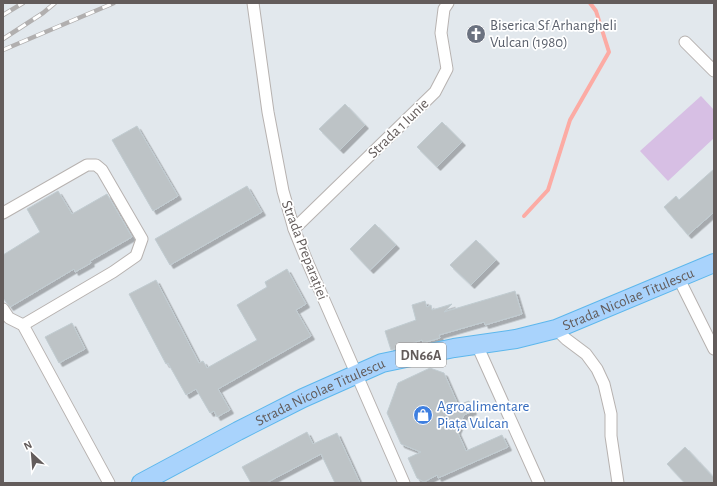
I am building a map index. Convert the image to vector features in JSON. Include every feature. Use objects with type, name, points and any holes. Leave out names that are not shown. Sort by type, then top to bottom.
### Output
[{"type":"main road","name":"Strada Nicolae Titulescu","points":[[141,483],[238,431],[356,373],[390,361],[539,334],[556,329],[714,263]]},
{"type":"street","name":"Strada Preparației","points":[[253,3],[268,112],[283,191],[294,230],[404,483]]},
{"type":"street","name":"Strada 1 Iunie","points":[[294,230],[435,92],[447,69],[441,33],[444,8],[448,3]]},
{"type":"street","points":[[685,42],[714,71]]},
{"type":"street","points":[[3,213],[87,165],[96,165],[102,170],[142,239],[136,256],[113,272],[23,325]]},
{"type":"street","points":[[678,277],[714,349]]},
{"type":"street","points":[[3,309],[9,318],[23,325],[110,483]]},
{"type":"street","points":[[556,329],[566,339],[586,354],[597,369],[604,384],[611,414],[611,436],[618,483]]},
{"type":"street","points":[[477,345],[539,483]]},
{"type":"shaded area","points":[[701,96],[714,110],[714,138],[668,181],[640,151]]},
{"type":"building","points":[[345,104],[365,125],[340,150],[319,129]]},
{"type":"building","points":[[442,122],[462,142],[437,167],[417,147]]},
{"type":"building","points":[[137,126],[178,196],[153,211],[112,140]]},
{"type":"building","points":[[714,169],[714,212],[688,235],[664,207],[676,196],[679,200]]},
{"type":"building","points":[[247,186],[262,212],[170,265],[155,239]]},
{"type":"building","points":[[58,191],[72,214],[107,194],[132,237],[90,261],[91,263],[75,272],[74,269],[10,307],[3,298],[3,255],[40,232],[27,209]]},
{"type":"building","points":[[375,224],[396,245],[370,270],[350,249]]},
{"type":"building","points":[[476,240],[496,260],[471,285],[450,265]]},
{"type":"building","points":[[287,269],[306,304],[296,310],[311,336],[218,389],[230,410],[217,417],[214,411],[210,413],[196,389],[186,395],[168,363],[166,364],[129,294],[156,280],[199,363],[203,361],[207,368],[257,340],[237,305],[267,287],[265,282]]},
{"type":"building","points":[[515,291],[522,314],[485,325],[484,322],[439,335],[440,338],[423,343],[422,340],[391,350],[385,331],[416,320],[412,305],[425,301],[427,307],[431,305],[432,310],[452,304],[444,312]]},
{"type":"building","points":[[72,323],[85,349],[59,363],[45,337]]},
{"type":"building","points":[[430,368],[444,373],[458,405],[469,401],[473,411],[464,415],[457,431],[466,451],[502,435],[508,447],[438,478],[437,475],[424,482],[417,478],[408,458],[421,452],[401,444],[387,413],[398,383]]},
{"type":"building","points":[[307,432],[313,444],[337,433],[360,483],[335,483],[321,454],[266,483],[251,483],[242,467]]},
{"type":"building","points":[[685,447],[714,478],[714,483],[685,483],[667,464]]},
{"type":"waterway","points":[[524,216],[548,190],[570,120],[609,52],[596,11],[590,3]]},
{"type":"railway","points":[[3,15],[23,3]]},
{"type":"railway","points":[[3,39],[43,13],[55,3]]},
{"type":"railway","points":[[3,50],[114,3]]},
{"type":"place","name":"Biserica Sf Arhangheli Vulcan (1980)","points":[[476,34]]},
{"type":"place","name":"Agroalimentare Piața Vulcan","points":[[423,415]]}]
